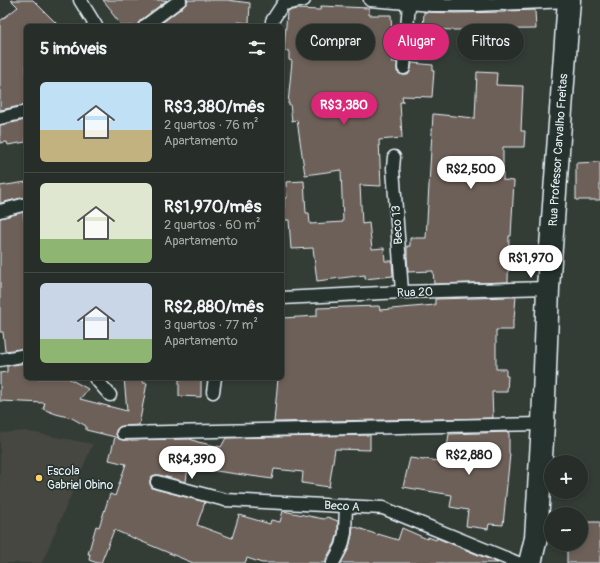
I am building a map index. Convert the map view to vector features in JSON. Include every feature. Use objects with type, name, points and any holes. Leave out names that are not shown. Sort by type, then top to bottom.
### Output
[{"type":"street","name":"Rua Professor Carvalho Freitas","points":[[530,563],[536,538],[543,424],[548,288],[569,0]]},
{"type":"lane","points":[[80,0],[95,24]]},
{"type":"lane","points":[[148,24],[180,0]]},
{"type":"lane","points":[[272,24],[272,21],[283,4],[304,0]]},
{"type":"lane","points":[[370,0],[432,5],[475,2],[569,0]]},
{"type":"lane","points":[[404,68],[409,3]]},
{"type":"lane","points":[[0,118],[24,112]]},
{"type":"lane","name":"Beco 13","points":[[394,157],[393,168],[402,292]]},
{"type":"lane","points":[[0,211],[24,205]]},
{"type":"lane","name":"Rua 20","points":[[284,298],[402,292],[548,288]]},
{"type":"lane","points":[[0,360],[24,356]]},
{"type":"lane","points":[[97,380],[110,395]]},
{"type":"lane","points":[[213,392],[215,380]]},
{"type":"lane","points":[[123,433],[543,424]]},
{"type":"lane","name":"Beco A","points":[[157,482],[225,500],[383,508],[518,563]]},
{"type":"lane","points":[[333,563],[342,546],[345,532],[346,506]]},
{"type":"shaded area","name":"Escola Gabriel Obino","points":[[25,431],[93,444],[42,563],[0,563],[0,433]]},
{"type":"building","points":[[11,0],[33,0],[57,24],[24,24],[24,105],[0,110],[0,21],[18,7]]},
{"type":"building","points":[[103,0],[167,0],[138,24],[120,24],[111,12],[112,11]]},
{"type":"building","points":[[187,0],[227,0],[250,3],[249,23],[161,24],[187,3]]},
{"type":"building","points":[[321,6],[369,8],[369,15],[391,15],[391,24],[383,24],[383,60],[392,60],[392,62],[397,62],[397,72],[403,75],[408,75],[412,63],[433,65],[432,97],[402,96],[403,102],[400,102],[402,138],[379,140],[381,186],[360,185],[362,224],[369,223],[372,249],[384,248],[385,261],[392,261],[393,276],[365,279],[365,275],[317,281],[313,248],[291,249],[289,220],[284,220],[284,198],[287,198],[286,182],[304,181],[306,213],[309,213],[310,224],[343,222],[341,170],[305,175],[297,120],[292,121],[290,104],[288,104],[292,61],[289,60],[289,51],[284,51],[287,12],[296,9],[320,10]]},
{"type":"building","points":[[535,10],[536,29],[524,29],[524,24],[457,24],[457,30],[449,30],[449,24],[423,24],[424,12],[455,13]]},
{"type":"building","points":[[477,72],[497,73],[496,85],[523,86],[521,131],[525,131],[524,147],[503,147],[503,180],[514,181],[511,236],[509,236],[508,282],[434,284],[433,271],[408,272],[407,256],[407,246],[410,246],[410,238],[426,238],[433,114],[475,118]]},
{"type":"building","points":[[24,120],[24,142],[8,145],[7,142],[0,143],[0,125]]},
{"type":"building","points":[[600,162],[600,200],[576,200],[576,163]]},
{"type":"building","points":[[24,182],[24,197],[0,203],[0,186]]},
{"type":"building","points":[[23,212],[24,219],[24,348],[5,351],[3,332],[0,332],[0,218]]},
{"type":"building","points":[[516,297],[513,330],[496,330],[496,369],[506,369],[506,376],[508,376],[507,392],[492,392],[493,418],[274,422],[278,380],[284,380],[284,318],[317,316],[317,308],[379,306],[380,310],[435,305],[435,299]]},
{"type":"building","points":[[24,363],[24,380],[72,380],[88,389],[80,399],[127,411],[124,380],[143,380],[143,383],[147,383],[139,425],[119,427],[116,430],[116,434],[119,439],[123,440],[190,439],[221,447],[226,438],[370,435],[370,450],[335,449],[329,487],[302,483],[303,472],[274,469],[272,479],[188,467],[186,482],[159,475],[152,476],[150,480],[152,488],[205,502],[197,525],[232,538],[239,515],[270,524],[271,520],[280,522],[283,511],[324,519],[327,517],[338,521],[338,532],[335,543],[326,559],[326,563],[262,563],[247,558],[245,563],[193,563],[114,530],[101,563],[89,560],[90,554],[88,554],[96,526],[99,527],[110,494],[115,496],[126,464],[109,460],[115,437],[86,430],[86,426],[72,418],[43,409],[45,403],[0,401],[0,373],[7,372],[7,366]]},
{"type":"building","points":[[179,380],[201,380],[201,397],[179,396]]},
{"type":"building","points":[[509,432],[510,454],[503,525],[489,524],[488,529],[466,526],[468,510],[450,507],[452,495],[403,487],[410,458],[445,462],[449,434]]},
{"type":"building","points":[[588,522],[600,522],[600,563],[567,563],[567,551],[588,551]]},
{"type":"building","points":[[353,526],[398,540],[402,528],[427,539],[428,537],[436,540],[437,538],[498,563],[341,563],[349,548]]},
{"type":"place","name":"Escola Gabriel Obino","points":[[39,478]]}]
